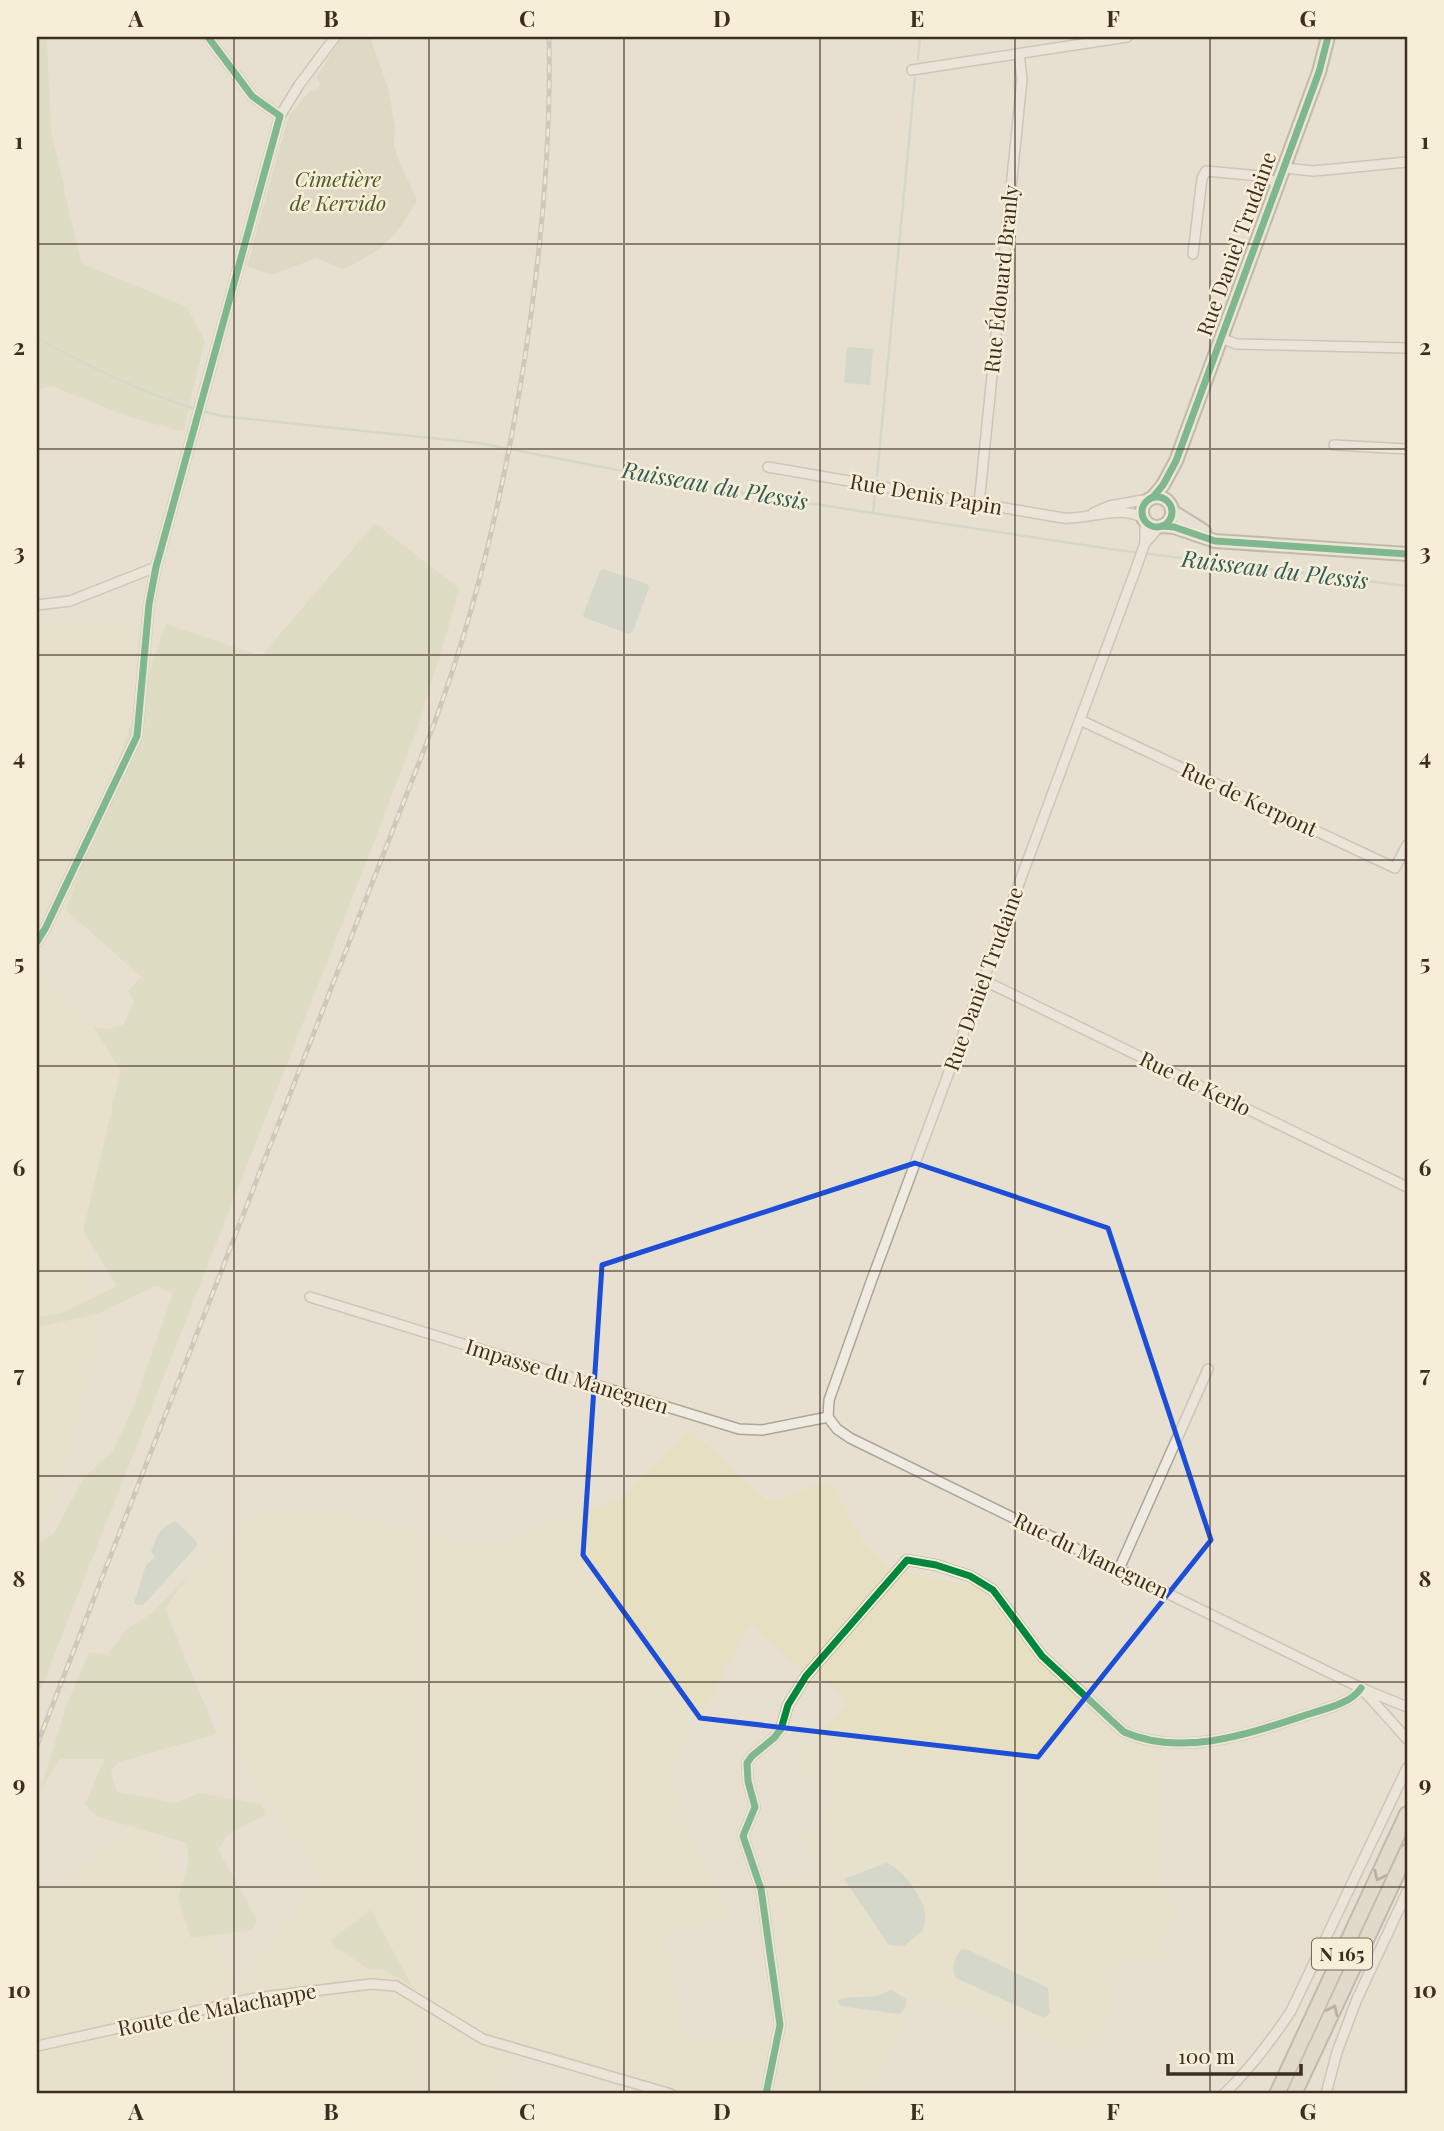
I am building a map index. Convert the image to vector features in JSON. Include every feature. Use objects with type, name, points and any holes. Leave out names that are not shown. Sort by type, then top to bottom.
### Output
[{"type":"highway","name":"N 165","points":[[1277,2094],[1407,1814]]},
{"type":"highway","name":"N 165","points":[[1294,2094],[1407,1852]]},
{"type":"main road","name":"Rue Daniel Trudaine","points":[[1151,498],[1163,485],[1176,461],[1319,72],[1328,37]]},
{"type":"main road","name":"Rue Daniel Trudaine","points":[[1171,508],[1169,497],[1176,461]]},
{"type":"main road","points":[[1241,541],[1200,529],[1171,508],[1161,497],[1151,498],[1142,510],[1144,520],[1149,525],[1174,527],[1215,541],[1407,554]]},
{"type":"main road","points":[[1160,527],[1169,520],[1171,508]]},
{"type":"street","points":[[208,37],[252,96],[280,116]]},
{"type":"street","points":[[37,942],[137,736],[149,604],[156,567],[280,116],[334,37]]},
{"type":"street","points":[[912,70],[1127,37]]},
{"type":"street","name":"Rue Édouard Branly","points":[[979,503],[1022,79],[1019,54]]},
{"type":"street","points":[[1284,168],[1314,171],[1407,162]]},
{"type":"street","points":[[1193,254],[1202,178],[1206,170],[1260,176],[1279,183]]},
{"type":"street","points":[[1221,338],[1236,344],[1407,348]]},
{"type":"street","points":[[1334,445],[1407,449]]},
{"type":"street","name":"Rue Denis Papin","points":[[768,467],[1063,518],[1121,511],[1130,512],[1144,520]]},
{"type":"street","name":"Rue Denis Papin","points":[[1085,517],[1109,506],[1151,498]]},
{"type":"street","name":"Rue Daniel Trudaine","points":[[1144,520],[1145,543]]},
{"type":"street","name":"Rue Daniel Trudaine","points":[[828,1417],[829,1400],[1137,564],[1145,543],[1160,527]]},
{"type":"street","points":[[37,605],[70,601],[156,567]]},
{"type":"street","name":"Rue de Kerpont","points":[[1080,720],[1395,868],[1407,845]]},
{"type":"street","name":"Rue de Kerlo","points":[[983,980],[1407,1187]]},
{"type":"street","name":"Impasse du Maneguen","points":[[310,1297],[739,1429],[762,1430],[828,1417]]},
{"type":"street","points":[[1119,1569],[1208,1369]]},
{"type":"street","name":"Rue du Maneguen","points":[[828,1417],[837,1429],[850,1438],[1361,1688],[1407,1707]]},
{"type":"street","points":[[766,2094],[780,2025],[775,1972],[761,1889],[743,1836],[755,1807],[748,1781],[747,1763],[781,1729],[788,1705],[806,1676],[908,1560],[936,1565],[970,1576],[993,1590],[1042,1656],[1124,1732],[1139,1739],[1181,1742],[1244,1735],[1330,1707],[1357,1695],[1361,1688]]},
{"type":"street","name":"Rue du Maneguen","points":[[1361,1688],[1407,1739]]},
{"type":"street","points":[[1224,2094],[1267,2047],[1291,2011],[1407,1768]]},
{"type":"street","points":[[1325,2094],[1357,1999],[1407,1892]]},
{"type":"street","name":"Route de Malachappe","points":[[37,2046],[255,1998],[371,1984],[396,1986],[483,2039],[671,2094]]},
{"type":"highlighted area","points":[[915,1163],[1108,1228],[1211,1540],[1038,1757],[700,1718],[583,1555],[602,1265]]},
{"type":"shaded area","points":[[847,347],[873,349],[870,385],[844,383]]},
{"type":"shaded area","points":[[603,569],[647,584],[649,588],[633,631],[629,634],[583,615]]},
{"type":"shaded area","points":[[166,624],[66,910],[37,957],[37,626]]},
{"type":"shaded area","points":[[37,971],[93,1027],[121,1070],[83,1231],[99,1345],[54,1503],[37,1537]]},
{"type":"shaded area","points":[[689,1430],[769,1502],[830,1480],[864,1544],[891,1569],[803,1671],[750,1624],[668,1776],[728,1915],[667,1934],[682,2037],[772,2036],[782,2010],[768,1892],[819,1867],[803,1840],[833,1806],[796,1760],[849,1701],[816,1675],[902,1571],[980,1588],[1033,1654],[1118,1734],[1161,1752],[1163,1894],[1174,1905],[1160,1961],[1123,1956],[1098,2055],[1049,2041],[921,1994],[865,2094],[686,2094],[524,2044],[497,2094],[37,2094],[37,1897],[148,1819],[237,1985],[320,1879],[226,1732],[168,1605],[253,1513],[350,1513],[460,1543],[499,1543],[561,1518],[619,1500]]},
{"type":"shaded area","points":[[176,1521],[197,1542],[197,1546],[144,1604],[138,1605],[134,1603],[146,1565],[155,1557],[151,1552],[157,1537],[165,1526]]},
{"type":"shaded area","points":[[886,1863],[898,1870],[910,1883],[925,1912],[923,1930],[904,1946],[889,1945],[844,1879]]},
{"type":"shaded area","points":[[962,1949],[1048,1988],[1050,2013],[1044,2018],[956,1978],[954,1963]]},
{"type":"shaded area","points":[[891,1990],[906,1999],[905,2008],[899,2014],[841,2006],[838,2003],[838,2000],[843,1998],[877,1996]]},
{"type":"green space","points":[[37,37],[47,37],[51,130],[81,263],[187,307],[205,341],[183,432],[127,416],[52,386],[37,390]]},
{"type":"green space","name":"Cimetière de Kervido","points":[[342,37],[370,37],[389,91],[395,128],[394,144],[417,200],[394,235],[379,249],[357,262],[343,269],[317,258],[271,275],[247,266],[289,115],[310,91],[314,92],[320,85],[316,77]]},
{"type":"green space","points":[[375,523],[460,589],[418,727],[37,1699],[37,1544],[54,1533],[84,1477],[113,1451],[133,1408],[173,1293],[155,1286],[97,1314],[37,1327],[37,1317],[62,1313],[117,1286],[83,1231],[121,1070],[93,1027],[106,1029],[123,1025],[134,1001],[128,991],[141,977],[66,910],[166,624],[261,656]]},
{"type":"green space","points":[[190,1573],[165,1609],[217,1734],[119,1762],[111,1771],[117,1792],[175,1803],[199,1793],[261,1804],[266,1814],[228,1835],[218,1849],[257,1920],[253,1930],[191,1938],[178,1898],[188,1865],[187,1843],[96,1816],[85,1804],[104,1759],[60,1759],[40,1791],[67,1704],[89,1652],[107,1655],[126,1630],[153,1612]]},
{"type":"green space","points":[[371,1910],[412,1986],[384,1970],[369,1969],[334,1946],[331,1940]]},
{"type":"waterway","points":[[918,59],[920,37]]},
{"type":"waterway","points":[[877,476],[915,78]]},
{"type":"waterway","name":"Ruisseau du Plessis","points":[[37,338],[135,387],[196,409]]},
{"type":"waterway","name":"Ruisseau du Plessis","points":[[203,411],[221,416],[479,443],[715,489],[1117,550],[1407,586]]},
{"type":"waterway","points":[[873,513],[875,493]]},
{"type":"railway","points":[[37,1745],[434,724],[467,626],[504,475],[530,322],[545,180],[549,37]]},
{"type":"cycle path","points":[[37,942],[137,736],[149,604],[156,567],[280,116],[252,96],[208,37]]},
{"type":"cycle path","points":[[1153,497],[1176,461],[1319,72],[1328,37]]},
{"type":"cycle path","points":[[1157,497],[1168,501],[1172,512],[1168,523],[1157,527],[1146,523],[1142,512],[1146,501],[1157,497]]},
{"type":"cycle path","points":[[1162,526],[1174,527],[1215,541],[1407,554]]},
{"type":"cycle path","points":[[766,2094],[780,2025],[761,1889],[743,1836],[755,1807],[748,1781],[747,1763],[781,1729],[788,1705],[806,1676],[907,1560],[936,1565],[970,1576],[993,1590],[1042,1656],[1124,1732],[1147,1739],[1193,1743],[1241,1735],[1338,1705],[1361,1688]]}]
